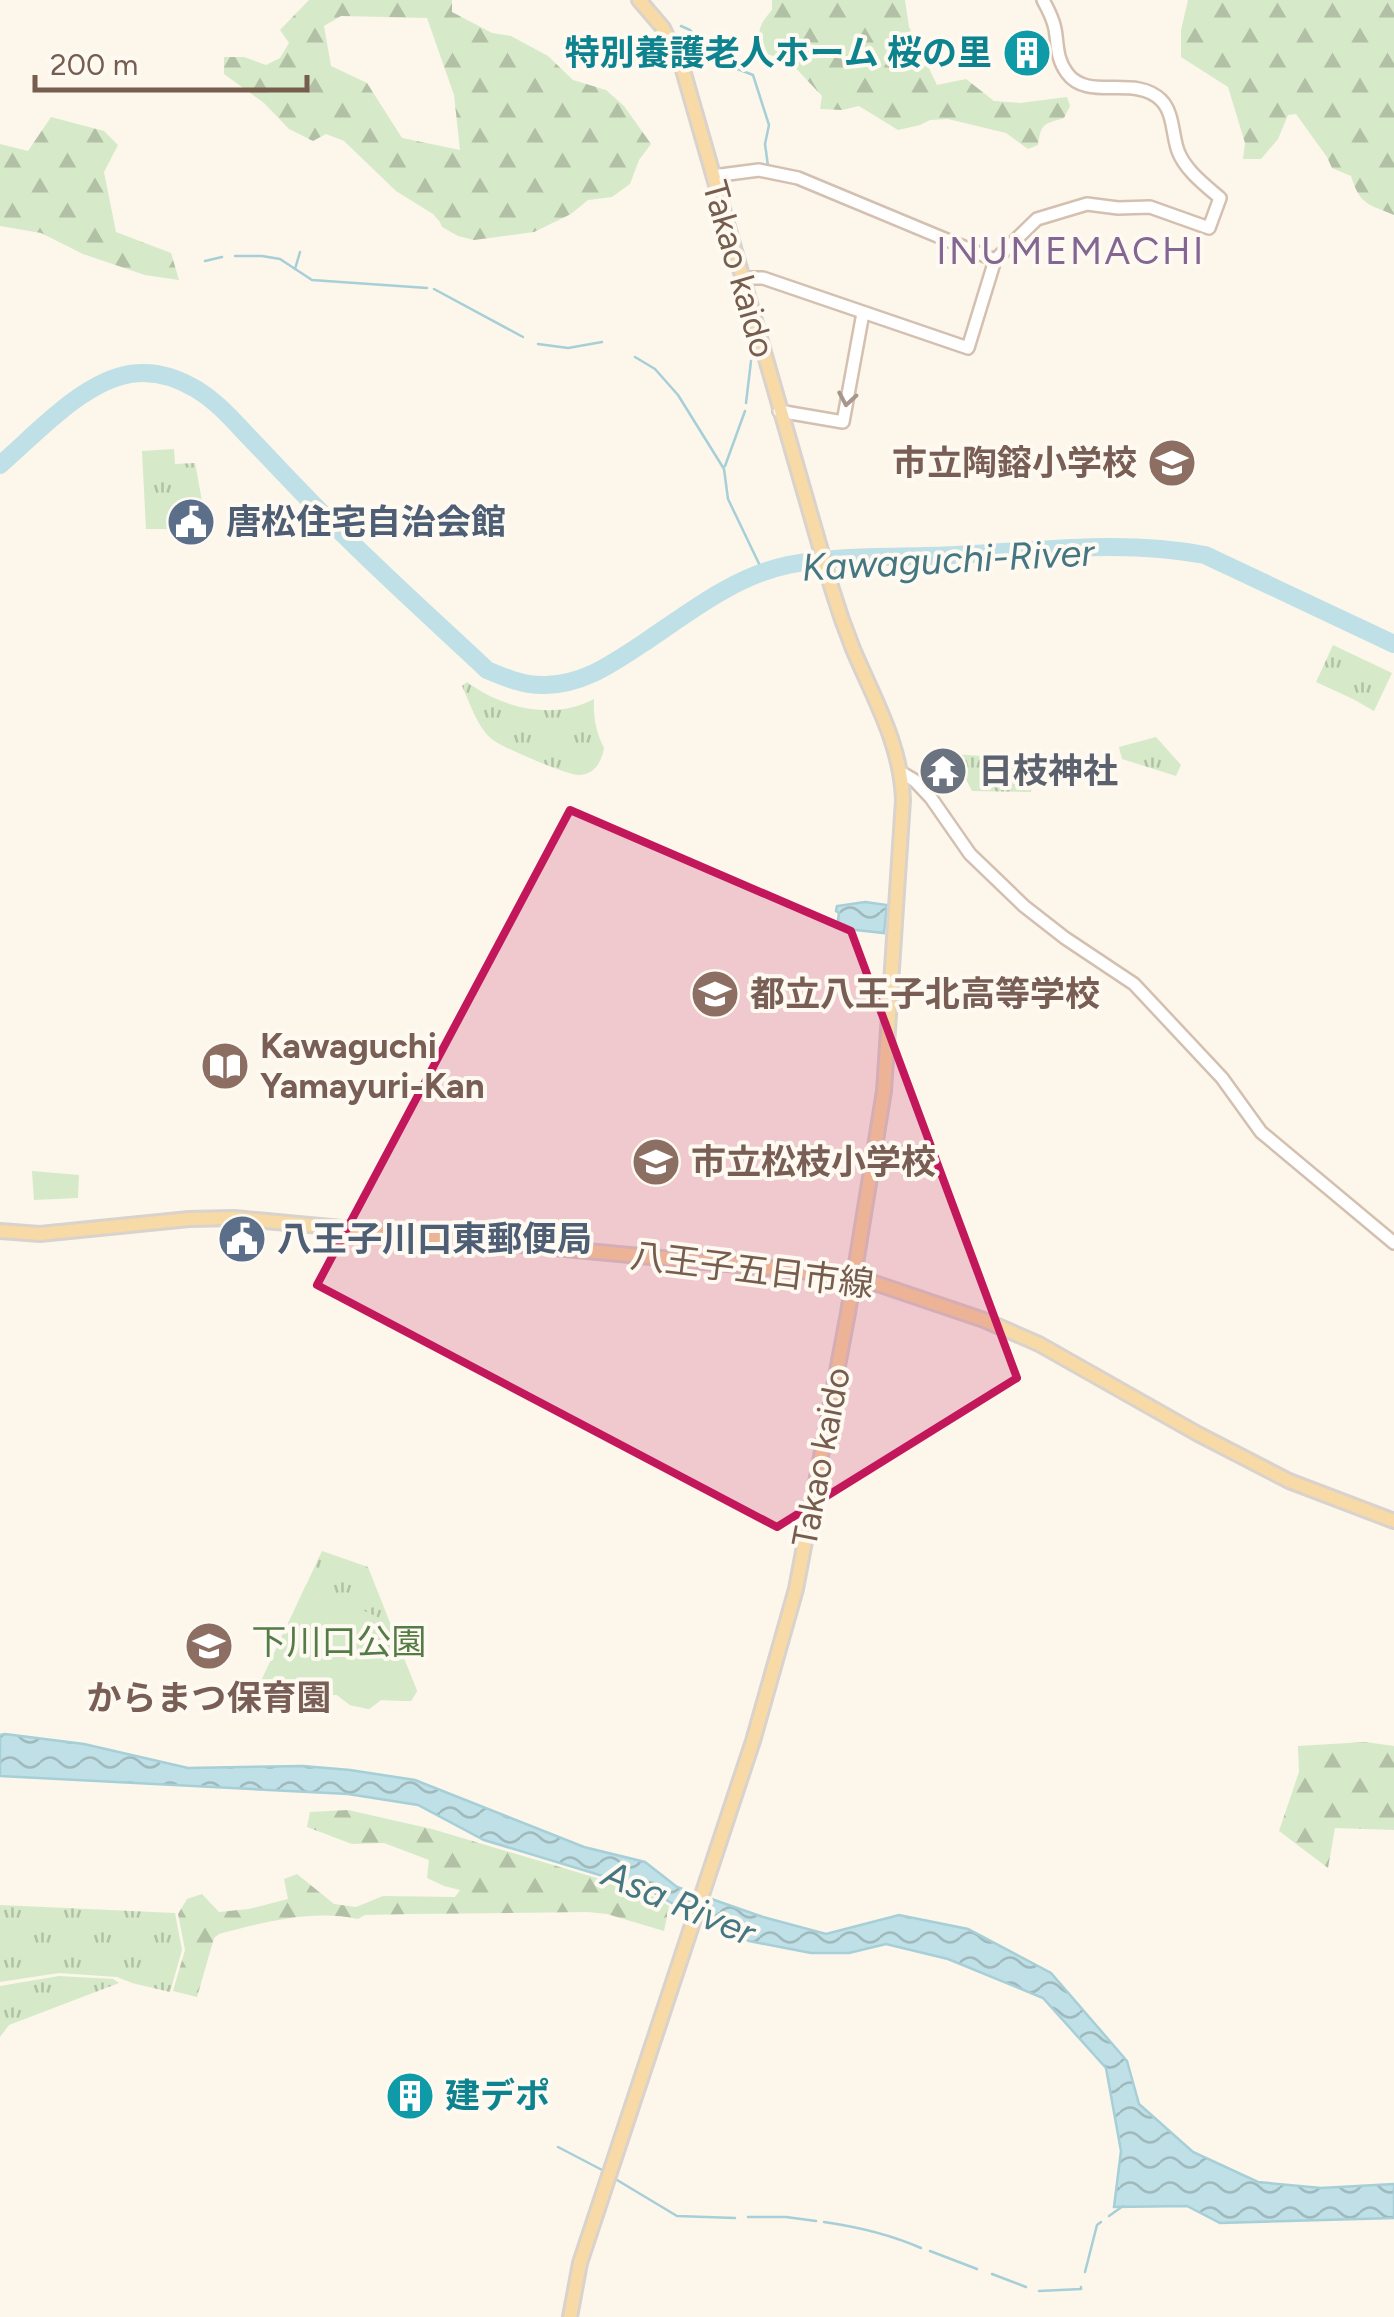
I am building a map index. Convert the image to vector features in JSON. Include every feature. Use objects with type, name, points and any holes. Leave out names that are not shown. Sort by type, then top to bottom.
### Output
[{"type":"main road","name":"Takao kaido","points":[[570,2317],[580,2262],[748,1752],[796,1589],[884,1091],[903,800],[902,773],[829,578],[687,84],[663,28],[639,0]]},
{"type":"main road","points":[[741,278],[763,278],[968,348],[994,260],[1044,215],[1087,204],[1150,207],[1209,228],[1220,198],[1181,157],[1161,100],[1133,88],[1084,86],[1074,81],[1058,54],[1053,21],[1042,0]]},
{"type":"main road","points":[[714,176],[759,170],[798,178],[994,260]]},
{"type":"main road","points":[[779,411],[843,422],[862,312]]},
{"type":"main road","points":[[902,773],[931,798],[970,854],[1024,906],[1134,984],[1222,1078],[1261,1132],[1394,1244]]},
{"type":"main road","name":"八王子五日市線","points":[[0,1231],[40,1234],[234,1218],[854,1276],[984,1320],[1039,1344],[1288,1480],[1394,1521]]},
{"type":"highlighted area","points":[[570,810],[851,931],[1017,1378],[777,1527],[317,1285]]},
{"type":"green space","points":[[309,0],[452,0],[452,12],[548,56],[573,80],[606,90],[624,106],[651,144],[639,160],[630,184],[612,197],[588,200],[571,214],[534,232],[474,240],[458,236],[442,227],[433,214],[396,191],[344,141],[326,134],[313,141],[289,129],[264,103],[224,74],[224,57],[244,57],[266,65],[280,58],[289,43],[280,30]],"holes":[[[341,16],[427,18],[454,95],[460,150],[402,138],[367,83],[331,66],[324,26]]]},
{"type":"green space","points":[[772,0],[905,0],[909,27],[937,85],[966,79],[994,101],[1020,103],[1067,97],[1070,106],[1064,118],[1045,126],[1038,145],[1028,149],[1006,133],[948,119],[898,130],[859,106],[820,109],[822,96],[789,61],[764,53],[760,30],[772,10]]},
{"type":"green space","points":[[1188,0],[1394,0],[1394,215],[1366,202],[1351,176],[1332,168],[1296,114],[1288,115],[1278,139],[1261,159],[1243,159],[1245,143],[1228,87],[1181,57],[1181,30]]},
{"type":"green space","points":[[51,117],[104,131],[118,145],[104,172],[116,232],[171,253],[179,280],[145,275],[83,254],[41,233],[0,226],[0,144],[28,151]]},
{"type":"green space","points":[[174,449],[175,464],[195,463],[205,517],[184,515],[182,532],[146,529],[142,451]]},
{"type":"green space","points":[[1333,645],[1392,673],[1374,711],[1316,682]]},
{"type":"green space","points":[[467,682],[496,699],[528,708],[562,709],[594,699],[596,724],[604,748],[599,762],[590,772],[574,774],[499,744],[475,715],[462,686]]},
{"type":"green space","points":[[1156,737],[1181,765],[1176,776],[1122,759],[1119,747]]},
{"type":"green space","points":[[953,754],[1042,760],[1033,770],[1031,792],[972,791]]},
{"type":"green space","points":[[32,1171],[79,1175],[78,1198],[34,1200]]},
{"type":"green space","name":"下川口公園","points":[[322,1551],[368,1567],[417,1691],[411,1701],[381,1700],[369,1709],[350,1705],[337,1695],[256,1692]]},
{"type":"green space","name":"下川口公園","points":[[306,1585],[389,1622],[417,1691],[411,1701],[381,1700],[369,1709],[350,1705],[337,1695],[256,1692]]},
{"type":"green space","points":[[1365,1742],[1394,1746],[1394,1830],[1335,1828],[1328,1868],[1279,1831],[1299,1772],[1298,1746]]},
{"type":"green space","points":[[348,1810],[432,1829],[647,1893],[669,1906],[664,1931],[588,1912],[288,1918],[219,1934],[214,1938],[197,1997],[173,1991],[185,1950],[178,1914],[187,1899],[202,1894],[219,1912],[249,1909],[288,1899],[284,1879],[297,1874],[334,1904],[356,1907],[383,1896],[455,1897],[460,1890],[427,1878],[429,1860],[384,1843],[352,1844],[307,1827],[310,1812]]},
{"type":"green space","points":[[0,1905],[175,1913],[182,1950],[170,1992],[117,1977],[59,1973],[0,1982]]},
{"type":"green space","points":[[59,1976],[113,1979],[119,1983],[9,2025],[0,2037],[0,1986]]},
{"type":"water","points":[[865,902],[887,905],[884,933],[837,928],[837,906]]},
{"type":"water","name":"Asa River","points":[[0,1735],[84,1744],[188,1768],[303,1766],[415,1780],[584,1847],[645,1862],[677,1887],[826,1934],[899,1915],[968,1929],[1051,1973],[1127,2061],[1139,2104],[1193,2152],[1258,2182],[1321,2188],[1394,2184],[1394,2218],[1220,2223],[1187,2206],[1114,2207],[1121,2151],[1106,2068],[1043,1998],[948,1959],[886,1944],[849,1953],[811,1953],[749,1941],[701,1920],[649,1890],[484,1840],[418,1805],[348,1794],[0,1776]]},
{"type":"waterway","points":[[681,26],[690,30],[722,63],[753,75],[769,125],[765,144],[768,166]]},
{"type":"waterway","points":[[295,269],[300,252]]},
{"type":"waterway","points":[[235,256],[280,259],[312,280],[427,288]]},
{"type":"waterway","points":[[205,261],[222,257]]},
{"type":"waterway","points":[[434,289],[523,337]]},
{"type":"waterway","points":[[538,344],[568,348],[602,342]]},
{"type":"waterway","points":[[635,357],[655,369],[678,395],[724,469],[728,499],[763,572]]},
{"type":"waterway","points":[[746,403],[751,361]]},
{"type":"waterway","name":"Kawaguchi-River","points":[[0,465],[60,411],[94,387],[130,374],[148,373],[181,381],[223,410],[341,532],[487,670],[531,684],[560,684],[597,672],[712,597],[768,570],[850,558],[1112,547],[1174,550],[1205,555],[1394,644]]},
{"type":"waterway","points":[[725,466],[745,411]]},
{"type":"waterway","points":[[558,2147],[604,2171]]},
{"type":"waterway","points":[[617,2180],[677,2216],[735,2218]]},
{"type":"waterway","points":[[1109,2216],[1123,2206]]},
{"type":"waterway","points":[[748,2217],[816,2221]]},
{"type":"waterway","points":[[824,2222],[874,2232],[921,2248]]},
{"type":"waterway","points":[[1085,2272],[1101,2222]]},
{"type":"waterway","points":[[930,2251],[977,2269]]},
{"type":"waterway","points":[[992,2274],[1026,2287]]},
{"type":"waterway","points":[[1039,2291],[1081,2287]]},
{"type":"place","name":"特別養護老人ホーム 桜の里","points":[[1027,53]]},
{"type":"place","name":"市立陶鎔小学校","points":[[1172,463]]},
{"type":"place","name":"唐松住宅自治会館","points":[[191,522]]},
{"type":"place","name":"日枝神社","points":[[943,771]]},
{"type":"place","name":"都立八王子北高等学校","points":[[715,994]]},
{"type":"place","name":"Kawaguchi Yamayuri-Kan","points":[[225,1066]]},
{"type":"place","name":"市立松枝小学校","points":[[656,1162]]},
{"type":"place","name":"八王子川口東郵便局","points":[[242,1239]]},
{"type":"place","name":"からまつ保育園","points":[[209,1646]]},
{"type":"place","name":"建デポ","points":[[410,2096]]},
{"type":"district","name":"INUMEMACHI","points":[[1071,251]]}]
